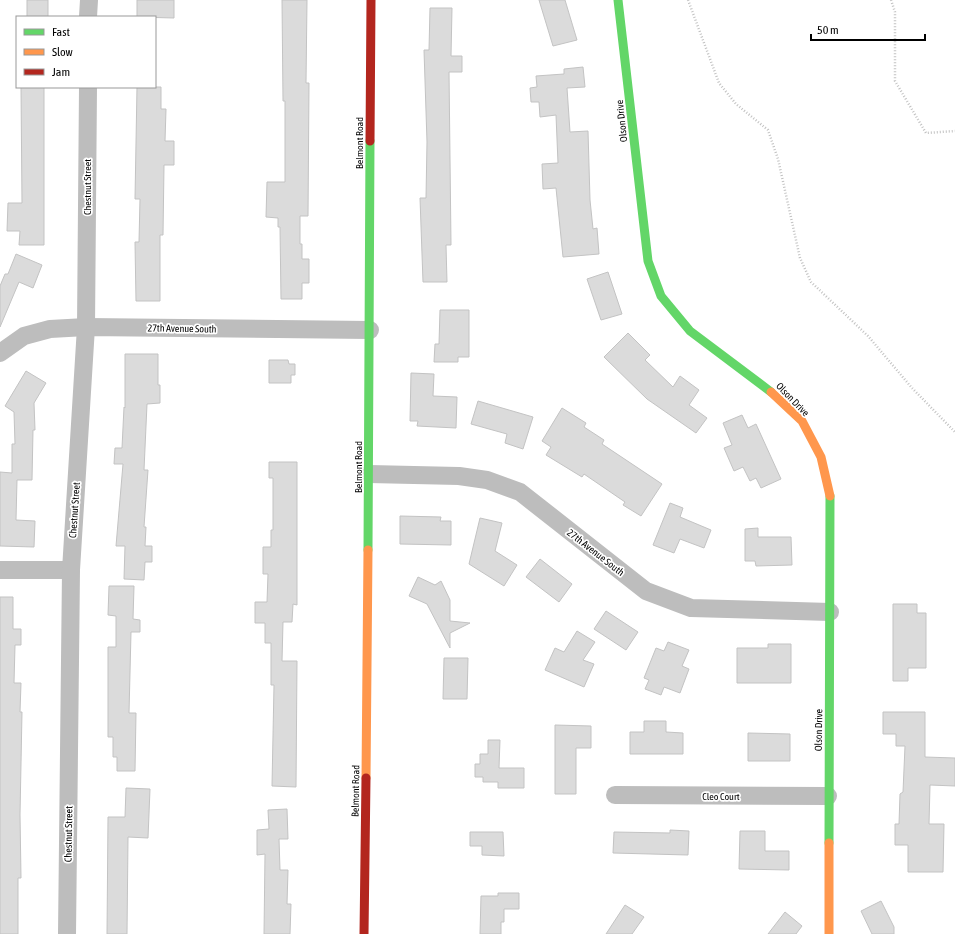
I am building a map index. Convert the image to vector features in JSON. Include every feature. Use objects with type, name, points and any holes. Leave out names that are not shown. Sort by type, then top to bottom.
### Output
[{"type":"street","points":[[88,16],[89,0]]},
{"type":"street","name":"Belmont Road","points":[[364,934],[369,474],[371,0]]},
{"type":"street","name":"Olson Drive","points":[[618,0],[648,262],[661,296],[690,331],[773,392],[802,421],[821,457],[831,501],[828,796],[829,934]]},
{"type":"street","name":"Chestnut Street","points":[[67,934],[71,570],[86,327],[88,88]]},
{"type":"street","name":"27th Avenue South","points":[[0,353],[24,336],[50,329],[86,327],[370,330]]},
{"type":"street","name":"27th Avenue South","points":[[369,474],[459,476],[487,480],[520,492],[646,591],[691,608],[830,612]]},
{"type":"street","points":[[0,570],[71,570]]},
{"type":"street","name":"Cleo Court","points":[[615,795],[828,796]]},
{"type":"path","points":[[688,0],[719,83],[736,104],[768,130],[778,159],[800,258],[811,282],[868,336],[912,388],[955,432]]},
{"type":"path","points":[[891,0],[895,12],[895,81],[926,133],[955,131]]},
{"type":"building","points":[[27,0],[48,0],[48,16],[27,16]]},
{"type":"building","points":[[137,0],[174,0],[174,18],[137,16]]},
{"type":"building","points":[[282,0],[307,0],[306,83],[309,83],[308,216],[300,216],[300,244],[302,244],[302,259],[309,259],[309,283],[302,283],[302,299],[281,299],[280,227],[278,227],[278,218],[266,217],[267,182],[285,182],[285,101],[283,101]]},
{"type":"building","points":[[539,0],[565,0],[577,40],[553,46]]},
{"type":"building","points":[[430,8],[452,8],[451,56],[462,56],[462,72],[449,72],[451,245],[446,245],[447,282],[423,282],[420,198],[426,198],[427,142],[424,50],[429,50]]},
{"type":"building","points":[[583,67],[585,87],[567,88],[570,132],[588,131],[590,200],[593,229],[597,228],[599,254],[563,257],[556,188],[543,189],[542,164],[558,163],[556,115],[540,117],[539,102],[531,102],[530,88],[537,87],[536,76],[564,74],[564,69]]},
{"type":"building","points":[[161,87],[161,109],[166,109],[165,141],[174,141],[174,165],[164,165],[163,235],[160,235],[160,301],[136,301],[135,242],[139,242],[140,199],[135,199],[137,88]]},
{"type":"building","points":[[21,88],[44,88],[44,245],[19,245],[20,231],[7,231],[8,203],[22,203]]},
{"type":"building","points":[[16,254],[42,265],[33,288],[19,282],[0,327],[0,286],[5,274],[8,274]]},
{"type":"building","points":[[608,272],[622,314],[601,320],[587,279]]},
{"type":"building","points":[[440,310],[469,310],[469,357],[458,357],[458,362],[434,362],[435,344],[439,344]]},
{"type":"building","points":[[628,333],[650,355],[645,360],[673,387],[680,376],[699,390],[689,405],[707,418],[696,433],[647,399],[604,357]]},
{"type":"building","points":[[125,354],[158,354],[158,385],[160,385],[160,403],[147,404],[144,470],[148,470],[144,527],[146,527],[145,546],[152,546],[152,562],[145,562],[144,580],[124,579],[125,546],[116,546],[123,464],[114,464],[115,448],[122,448],[124,407],[125,408]]},
{"type":"building","points":[[269,360],[288,360],[289,364],[295,364],[295,375],[291,375],[291,383],[269,383]]},
{"type":"building","points":[[26,371],[46,383],[34,403],[35,430],[33,430],[32,480],[17,480],[16,520],[35,521],[34,547],[0,546],[0,472],[12,473],[12,444],[15,444],[14,412],[5,406]]},
{"type":"building","points":[[411,373],[434,374],[433,396],[457,397],[456,428],[417,426],[418,421],[410,421]]},
{"type":"building","points":[[478,401],[533,417],[523,449],[505,443],[507,434],[471,424]]},
{"type":"building","points":[[562,408],[586,423],[584,427],[604,440],[602,444],[662,484],[641,516],[623,505],[625,502],[584,474],[582,477],[546,455],[551,447],[542,441]]},
{"type":"building","points":[[742,415],[748,428],[756,424],[781,479],[761,488],[756,478],[750,481],[743,467],[734,471],[724,448],[732,445],[723,423]]},
{"type":"building","points":[[269,462],[297,462],[297,605],[293,604],[292,622],[283,622],[282,661],[297,661],[296,787],[272,786],[274,685],[271,685],[271,643],[265,643],[265,623],[255,623],[255,602],[267,602],[268,574],[263,574],[263,547],[271,547],[271,530],[273,530],[273,478],[269,478]]},
{"type":"building","points":[[670,503],[683,508],[680,517],[711,530],[704,548],[680,539],[674,553],[653,545]]},
{"type":"building","points":[[400,516],[441,517],[440,521],[451,521],[451,545],[400,544]]},
{"type":"building","points":[[480,518],[502,523],[495,551],[517,565],[504,586],[469,564]]},
{"type":"building","points":[[758,528],[758,537],[791,537],[792,565],[756,566],[755,561],[745,561],[745,529]]},
{"type":"building","points":[[540,559],[572,584],[559,602],[526,577]]},
{"type":"building","points":[[418,577],[435,585],[441,581],[450,600],[450,621],[470,623],[450,633],[450,648],[427,604],[409,596]]},
{"type":"building","points":[[109,586],[134,586],[133,619],[140,620],[140,632],[131,632],[129,713],[136,713],[135,771],[117,771],[117,757],[113,757],[113,737],[108,737],[108,647],[116,647],[116,616],[108,615]]},
{"type":"building","points":[[0,597],[13,597],[13,629],[21,629],[21,645],[15,645],[14,683],[21,683],[20,712],[22,712],[20,815],[21,878],[18,878],[18,934],[0,934]]},
{"type":"building","points":[[893,604],[917,604],[917,613],[926,613],[926,668],[908,668],[908,681],[893,681]]},
{"type":"building","points":[[606,611],[638,632],[626,650],[594,629]]},
{"type":"building","points":[[577,631],[595,642],[583,660],[594,664],[584,687],[545,670],[555,648],[564,652]]},
{"type":"building","points":[[668,642],[689,650],[682,666],[689,669],[680,693],[664,687],[661,695],[645,689],[649,680],[644,678],[656,648],[664,651]]},
{"type":"building","points":[[768,644],[791,644],[791,683],[737,683],[737,648],[768,648]]},
{"type":"building","points":[[444,658],[468,658],[467,699],[443,699]]},
{"type":"building","points":[[883,712],[925,712],[925,757],[955,758],[955,786],[930,785],[929,824],[944,824],[943,872],[908,872],[908,845],[895,845],[895,824],[899,824],[900,794],[903,792],[905,746],[896,746],[896,734],[883,734]]},
{"type":"building","points":[[644,721],[666,721],[666,732],[683,733],[683,754],[630,754],[630,732],[644,732]]},
{"type":"building","points":[[555,725],[591,726],[591,748],[576,748],[576,794],[555,794]]},
{"type":"building","points":[[748,733],[790,734],[790,761],[748,761]]},
{"type":"building","points":[[488,740],[500,740],[499,768],[524,768],[524,788],[498,788],[498,782],[483,782],[483,777],[475,777],[475,764],[480,764],[480,754],[488,754]]},
{"type":"building","points":[[126,788],[150,789],[148,838],[128,837],[127,934],[107,934],[108,817],[125,817]]},
{"type":"building","points":[[287,809],[288,839],[279,839],[280,870],[288,870],[287,904],[291,904],[290,934],[264,934],[265,854],[257,855],[257,830],[269,829],[268,810]]},
{"type":"building","points":[[670,830],[689,831],[688,855],[613,853],[614,832],[670,833]]},
{"type":"building","points":[[740,831],[765,831],[765,851],[789,851],[789,870],[739,869]]},
{"type":"building","points":[[470,832],[503,832],[504,856],[482,855],[482,846],[470,846]]},
{"type":"building","points":[[498,893],[519,893],[519,909],[504,909],[504,922],[501,922],[501,934],[480,934],[481,896],[498,896]]},
{"type":"building","points":[[881,901],[894,927],[894,934],[872,934],[861,911]]},
{"type":"building","points":[[625,905],[644,917],[632,934],[606,934]]},
{"type":"building","points":[[785,912],[802,926],[796,934],[768,934]]},
{"type":"traffic: fast","points":[[618,0],[648,261],[661,296],[690,331],[771,392]]},
{"type":"traffic: fast","points":[[368,550],[370,141]]},
{"type":"traffic: fast","points":[[829,843],[830,496]]},
{"type":"traffic: slow","points":[[771,392],[802,421],[821,457],[830,496]]},
{"type":"traffic: slow","points":[[366,778],[368,550]]},
{"type":"traffic: slow","points":[[829,843],[829,934]]},
{"type":"traffic: jam","points":[[370,141],[371,0]]},
{"type":"traffic: jam","points":[[364,934],[366,778]]}]
